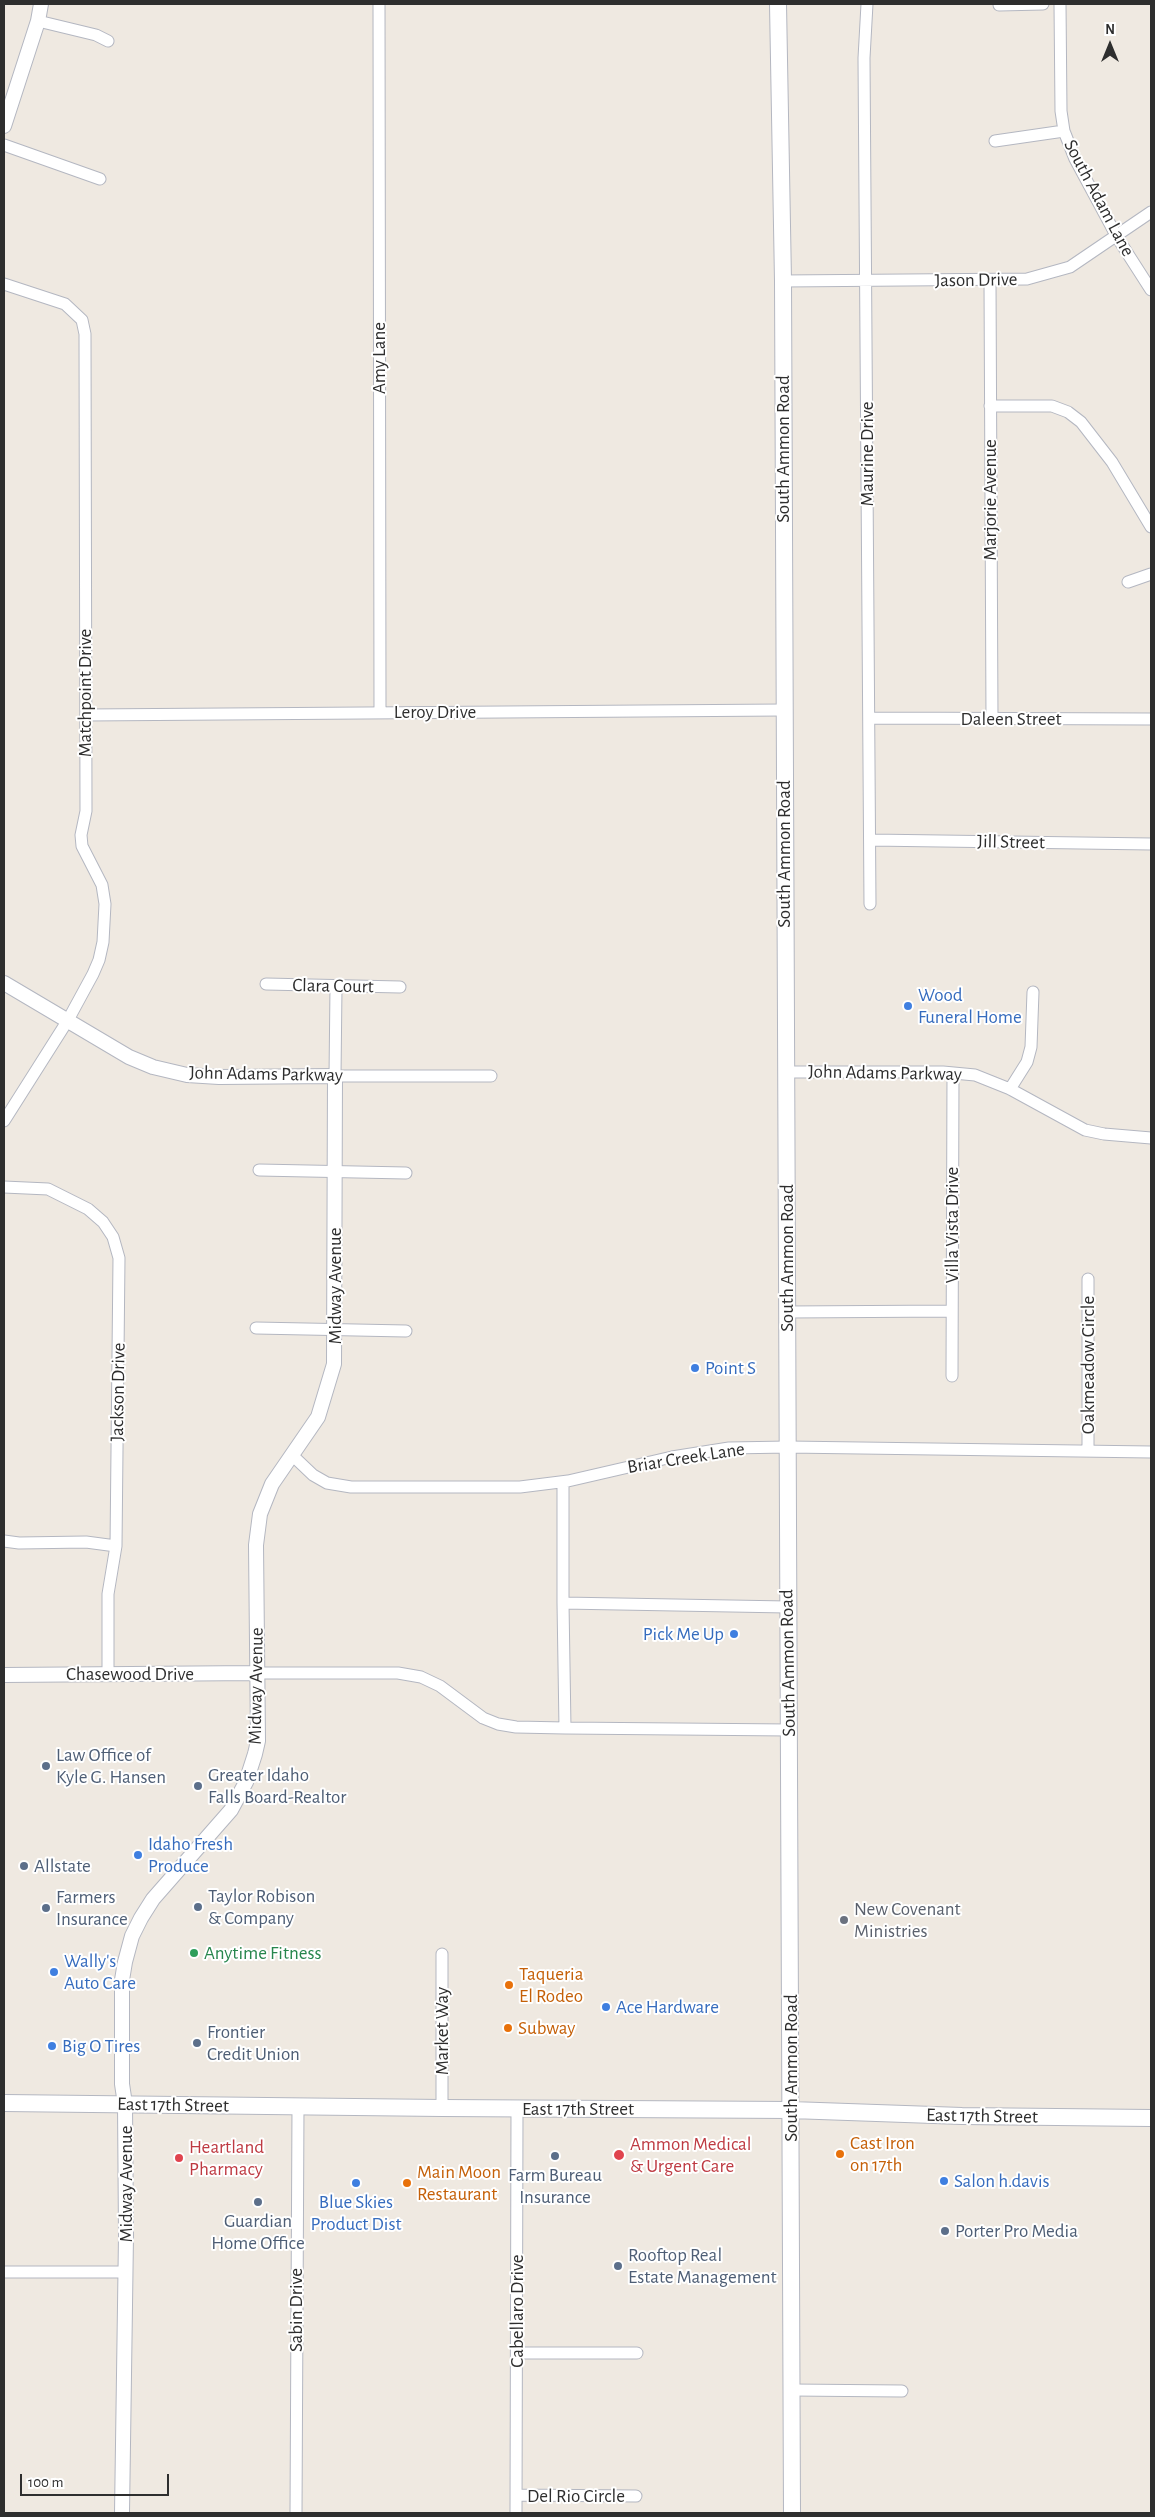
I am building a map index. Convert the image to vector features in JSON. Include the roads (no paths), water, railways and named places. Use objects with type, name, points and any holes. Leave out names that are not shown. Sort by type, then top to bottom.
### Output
[{"type":"main road","name":"South Ammon Road","points":[[778,4],[783,281],[783,710],[788,1312],[787,1607],[792,2513]]},
{"type":"main road","name":"East 17th Street","points":[[4,2103],[791,2110],[962,2116],[1151,2118]]},
{"type":"street","points":[[4,126],[38,21],[41,4]]},
{"type":"street","name":"Amy Lane","points":[[379,4],[380,713]]},
{"type":"street","name":"Maurine Drive","points":[[867,4],[864,58],[870,904]]},
{"type":"street","points":[[999,5],[1043,4]]},
{"type":"street","name":"South Adam Lane","points":[[1060,4],[1061,111],[1064,131],[1075,160],[1117,237],[1151,290]]},
{"type":"street","points":[[38,21],[96,35],[108,41]]},
{"type":"street","name":"South Adam Lane","points":[[995,141],[1064,131]]},
{"type":"street","points":[[4,145],[100,179]]},
{"type":"street","name":"Jason Drive","points":[[783,281],[990,281],[1027,279],[1070,267],[1117,237],[1151,212]]},
{"type":"street","name":"Marjorie Avenue","points":[[990,281],[992,718]]},
{"type":"street","name":"Matchpoint Drive","points":[[4,284],[64,304],[82,320],[86,334],[86,811],[82,846],[102,885],[104,922],[99,960],[68,1020],[4,1121]]},
{"type":"street","points":[[990,406],[1052,406],[1068,412],[1081,422],[1112,462],[1151,527]]},
{"type":"street","points":[[1128,582],[1151,574]]},
{"type":"street","name":"Leroy Drive","points":[[86,714],[783,710]]},
{"type":"street","name":"Daleen Street","points":[[870,718],[1151,719]]},
{"type":"street","name":"Jill Street","points":[[871,840],[1151,844]]},
{"type":"street","name":"John Adams Parkway","points":[[4,983],[129,1057],[152,1067],[169,1071],[219,1077],[491,1076]]},
{"type":"street","name":"Clara Court","points":[[266,984],[400,987]]},
{"type":"street","name":"Midway Avenue","points":[[122,2513],[126,2272],[126,2104],[122,2084],[122,1980],[132,1936],[153,1898],[231,1810],[246,1782],[258,1741],[256,1545],[260,1514],[272,1484],[318,1417],[328,1391],[334,1364],[336,987]]},
{"type":"street","points":[[1010,1089],[1027,1062],[1031,1047],[1033,992]]},
{"type":"street","name":"John Adams Parkway","points":[[785,1072],[953,1073],[982,1077],[1010,1089],[1086,1130],[1104,1134],[1151,1138]]},
{"type":"street","name":"Villa Vista Drive","points":[[952,1376],[953,1073]]},
{"type":"street","points":[[259,1170],[406,1173]]},
{"type":"street","name":"Jackson Drive","points":[[4,1187],[48,1189],[64,1196],[88,1209],[103,1222],[114,1238],[118,1258],[116,1546],[108,1594],[108,1674]]},
{"type":"street","name":"Oakmeadow Circle","points":[[1088,1279],[1088,1450]]},
{"type":"street","points":[[788,1312],[952,1312]]},
{"type":"street","points":[[256,1328],[406,1330]]},
{"type":"street","name":"Briar Creek Lane","points":[[292,1455],[313,1475],[328,1483],[350,1487],[520,1486],[563,1482],[672,1457],[729,1448],[788,1446],[1151,1452]]},
{"type":"street","points":[[563,1482],[565,1728]]},
{"type":"street","points":[[4,1541],[19,1543],[86,1542],[116,1546]]},
{"type":"street","points":[[563,1603],[787,1607]]},
{"type":"street","points":[[257,1673],[398,1673],[421,1677],[440,1686],[483,1718],[498,1724],[516,1727],[789,1730]]},
{"type":"street","name":"Chasewood Drive","points":[[4,1675],[257,1673]]},
{"type":"street","name":"Market Way","points":[[442,1954],[442,2108]]},
{"type":"street","name":"Sabin Drive","points":[[296,2513],[298,2107]]},
{"type":"street","name":"Cabellaro Drive","points":[[516,2513],[517,2109]]},
{"type":"street","points":[[4,2272],[126,2272]]},
{"type":"street","points":[[517,2352],[637,2353]]},
{"type":"street","points":[[792,2390],[902,2391]]},
{"type":"street","name":"Del Rio Circle","points":[[516,2495],[636,2496]]},
{"type":"place","name":"Wood Funeral Home","points":[[908,1006]]},
{"type":"place","name":"Point S","points":[[695,1368]]},
{"type":"place","name":"Pick Me Up","points":[[734,1634]]},
{"type":"place","name":"Law Office of Kyle G. Hansen","points":[[46,1766]]},
{"type":"place","name":"Greater Idaho Falls Board-Realtor","points":[[198,1786]]},
{"type":"place","name":"Idaho Fresh Produce","points":[[138,1855]]},
{"type":"place","name":"Allstate","points":[[24,1866]]},
{"type":"place","name":"Taylor Robison & Company","points":[[198,1907]]},
{"type":"place","name":"Farmers Insurance","points":[[46,1908]]},
{"type":"place","name":"New Covenant Ministries","points":[[844,1920]]},
{"type":"place","name":"Anytime Fitness","points":[[194,1953]]},
{"type":"place","name":"Wally's Auto Care","points":[[54,1972]]},
{"type":"place","name":"Taqueria El Rodeo","points":[[509,1985]]},
{"type":"place","name":"Ace Hardware","points":[[606,2007]]},
{"type":"place","name":"Subway","points":[[508,2028]]},
{"type":"place","name":"Frontier Credit Union","points":[[197,2043]]},
{"type":"place","name":"Big O Tires","points":[[52,2046]]},
{"type":"place","name":"Cast Iron on 17th","points":[[840,2154]]},
{"type":"place","name":"Ammon Medical & Urgent Care","points":[[619,2155]]},
{"type":"place","name":"Farm Bureau Insurance","points":[[555,2156]]},
{"type":"place","name":"Heartland Pharmacy","points":[[179,2158]]},
{"type":"place","name":"Salon h.davis","points":[[944,2181]]},
{"type":"place","name":"Blue Skies Product Dist","points":[[356,2183]]},
{"type":"place","name":"Main Moon Restaurant","points":[[407,2183]]},
{"type":"place","name":"Guardian Home Office","points":[[258,2202]]},
{"type":"place","name":"Porter Pro Media","points":[[945,2231]]},
{"type":"place","name":"Rooftop Real Estate Management","points":[[618,2266]]}]
